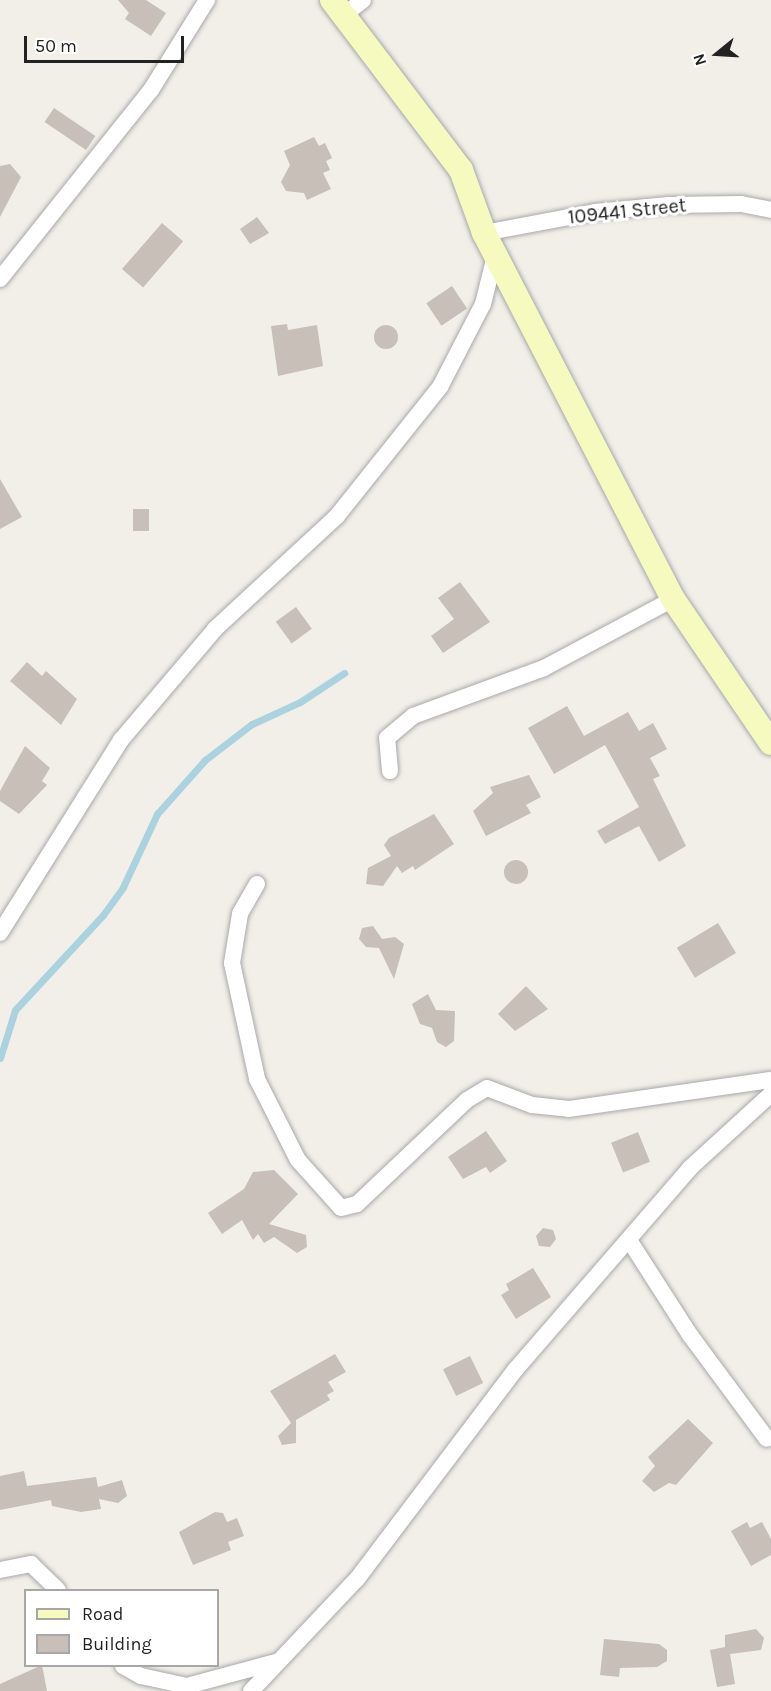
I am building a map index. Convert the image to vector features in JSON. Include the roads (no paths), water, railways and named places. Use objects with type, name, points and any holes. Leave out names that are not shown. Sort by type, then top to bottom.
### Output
[{"type":"street","points":[[0,279],[151,90],[207,0]]},
{"type":"street","points":[[0,933],[121,740],[215,629],[336,516],[440,387],[483,304],[494,260],[462,170],[338,7],[363,0]]},
{"type":"street","name":"109441 Street","points":[[484,233],[595,212],[669,205],[741,204],[771,210]]},
{"type":"street","points":[[484,233],[673,599],[771,743]]},
{"type":"street","points":[[390,771],[387,738],[413,716],[544,668],[673,599]]},
{"type":"street","points":[[257,884],[240,914],[232,963],[257,1079],[298,1160],[341,1208],[357,1204],[467,1100],[487,1088],[532,1105],[569,1109],[771,1080]]},
{"type":"street","points":[[251,1691],[357,1579],[516,1369],[690,1168],[771,1094]]},
{"type":"street","points":[[629,1240],[767,1439]]},
{"type":"street","points":[[0,1570],[31,1564],[57,1589]]},
{"type":"street","points":[[126,1667],[141,1676],[187,1686],[279,1660]]},
{"type":"waterway","points":[[0,1058],[15,1010],[103,915],[123,887],[157,814],[205,760],[252,724],[300,702],[344,673]]}]
